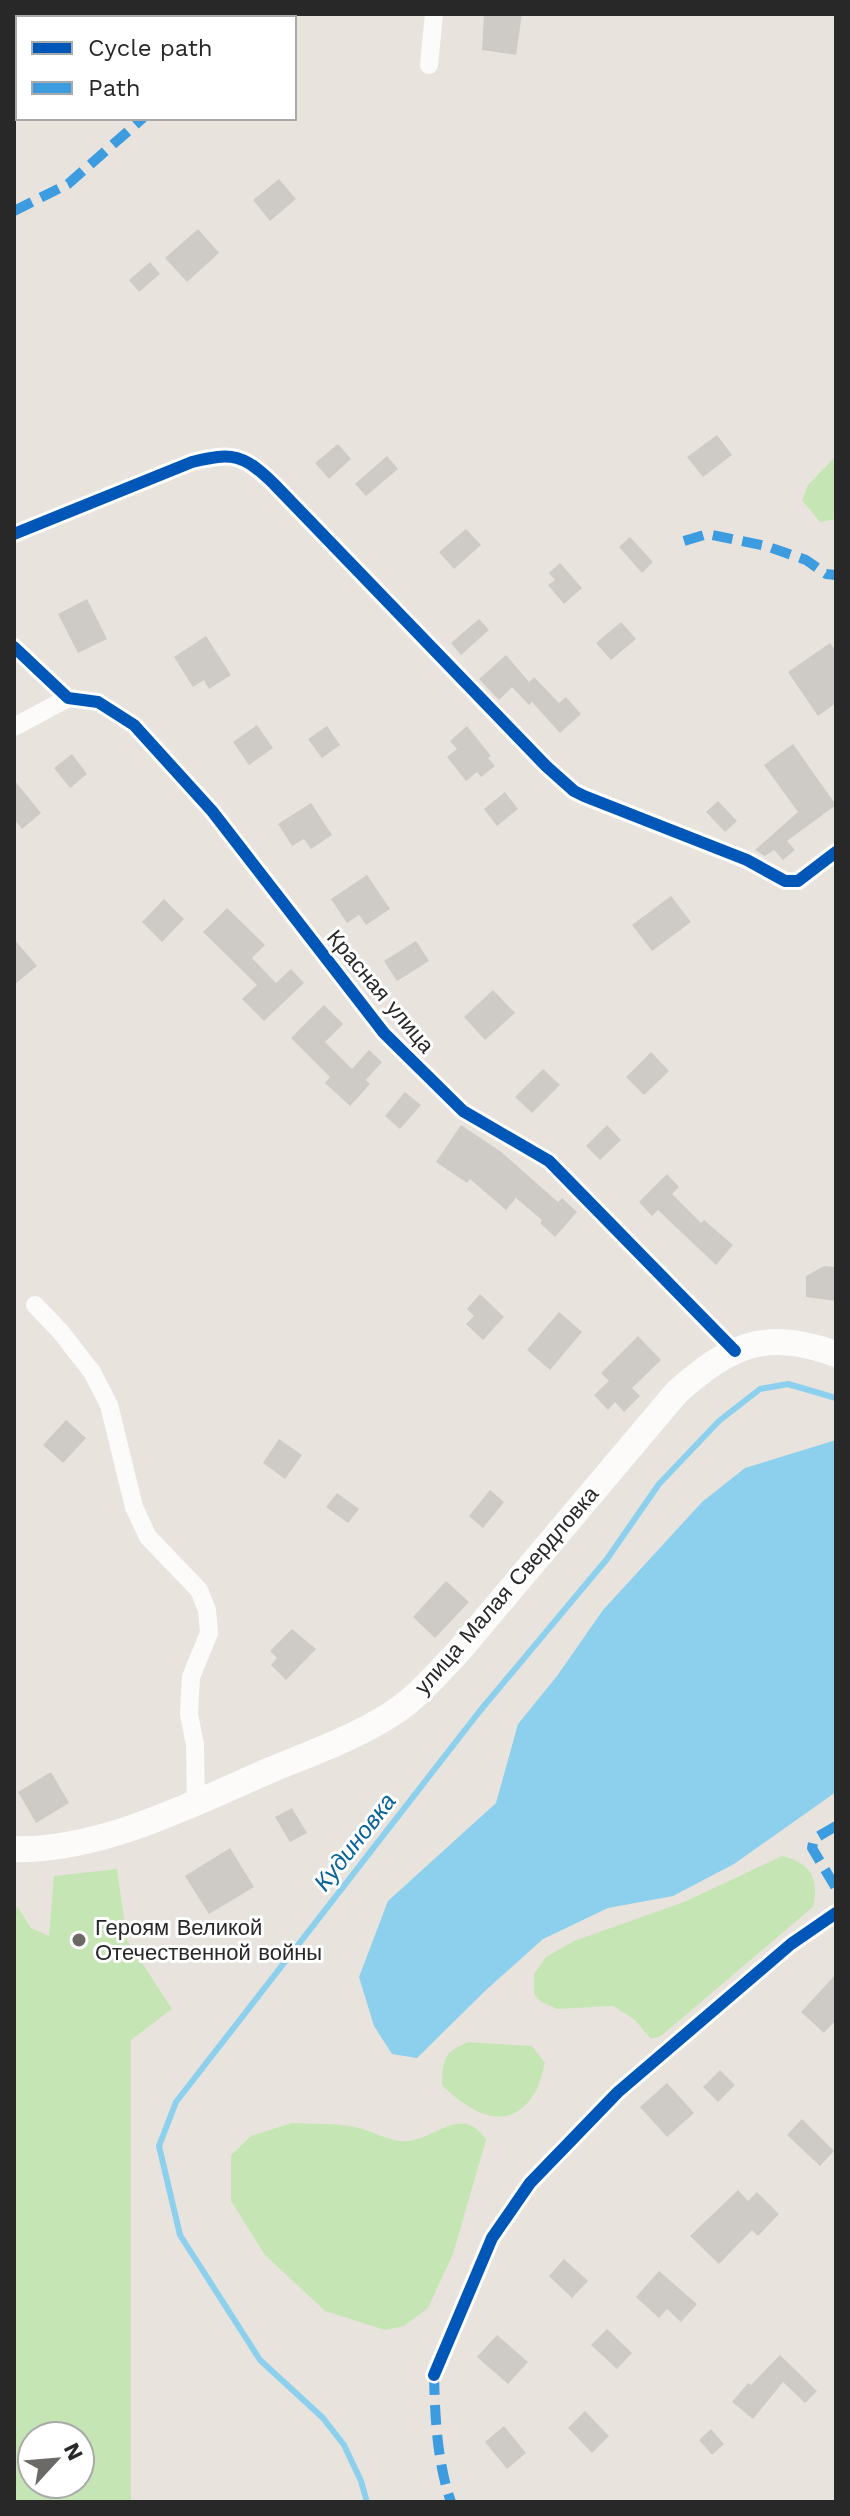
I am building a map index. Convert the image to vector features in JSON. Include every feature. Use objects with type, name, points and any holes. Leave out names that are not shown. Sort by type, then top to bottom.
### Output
[{"type":"main road","points":[[735,1351],[756,1343],[784,1341],[808,1344],[836,1354]]},
{"type":"main road","name":"улица Малая Свердловка","points":[[14,1849],[69,1844],[107,1835],[196,1802],[350,1736],[392,1714],[419,1692],[457,1653],[676,1393],[704,1369],[735,1351]]},
{"type":"street","points":[[429,65],[434,14]]},
{"type":"street","points":[[14,534],[192,462],[220,455],[235,457],[254,465],[274,484],[535,755],[574,791],[747,860],[785,881],[798,881],[836,852]]},
{"type":"street","name":"Красная улица","points":[[14,647],[68,698],[98,702],[134,725],[212,811],[384,1033],[463,1111],[549,1161],[735,1351]]},
{"type":"street","points":[[14,727],[68,698]]},
{"type":"street","points":[[35,1305],[92,1372],[109,1405],[138,1517],[148,1537],[199,1590],[207,1610],[209,1633],[191,1677],[189,1714],[195,1745],[196,1802]]},
{"type":"street","points":[[434,2375],[492,2238],[530,2183],[618,2092],[791,1944],[836,1913]]},
{"type":"green space","points":[[836,456],[836,519],[820,522],[802,500],[808,485]]},
{"type":"green space","points":[[782,1856],[800,1863],[811,1873],[815,1888],[813,1907],[661,2036],[651,2039],[635,2020],[613,2006],[557,2009],[541,2002],[534,1994],[534,1974],[546,1957],[574,1941],[684,1902]]},
{"type":"green space","points":[[117,1869],[127,1940],[172,2009],[131,2040],[131,2502],[14,2502],[14,1920],[17,1906],[31,1928],[49,1936],[54,1876]]},
{"type":"green space","points":[[468,2042],[532,2046],[545,2063],[538,2087],[517,2112],[492,2116],[479,2112],[442,2085],[446,2058]]},
{"type":"green space","points":[[292,2123],[347,2126],[402,2141],[419,2139],[459,2124],[477,2130],[486,2140],[453,2254],[428,2308],[404,2326],[385,2330],[325,2311],[265,2255],[231,2201],[231,2155],[251,2136]]},
{"type":"water","points":[[836,1440],[836,1792],[734,1864],[673,1896],[608,1908],[543,1939],[417,2058],[392,2054],[374,2026],[359,1977],[388,1901],[496,1803],[518,1724],[557,1676],[603,1610],[702,1502],[745,1468]]},
{"type":"building","points":[[484,14],[522,14],[516,55],[482,50]]},
{"type":"building","points":[[279,179],[296,199],[270,221],[253,200]]},
{"type":"building","points":[[198,229],[219,253],[187,282],[165,258]]},
{"type":"building","points":[[150,262],[160,274],[139,292],[129,280]]},
{"type":"building","points":[[717,435],[732,455],[703,477],[687,457]]},
{"type":"building","points":[[338,444],[351,459],[329,479],[315,463]]},
{"type":"building","points":[[387,456],[398,469],[366,496],[355,484]]},
{"type":"building","points":[[466,529],[481,545],[454,569],[439,552]]},
{"type":"building","points":[[630,537],[653,562],[642,573],[619,547]]},
{"type":"building","points":[[560,563],[582,588],[564,604],[548,585],[555,580],[549,573]]},
{"type":"building","points":[[87,599],[107,639],[78,653],[58,614]]},
{"type":"building","points":[[479,619],[489,630],[461,655],[451,643]]},
{"type":"building","points":[[621,622],[636,639],[611,660],[596,643]]},
{"type":"building","points":[[206,636],[231,675],[209,689],[204,680],[193,687],[174,657]]},
{"type":"building","points":[[830,643],[836,651],[836,703],[818,716],[788,672]]},
{"type":"building","points":[[506,655],[529,682],[534,677],[559,703],[566,697],[581,714],[560,733],[532,702],[529,705],[512,687],[499,700],[479,679]]},
{"type":"building","points":[[257,725],[273,748],[249,765],[233,742]]},
{"type":"building","points":[[327,726],[340,745],[322,758],[308,739]]},
{"type":"building","points":[[467,726],[491,756],[488,758],[495,766],[481,777],[477,772],[466,781],[447,757],[457,749],[450,741]]},
{"type":"building","points":[[793,744],[836,805],[787,841],[795,850],[783,860],[774,850],[765,856],[755,850],[798,812],[764,765]]},
{"type":"building","points":[[72,754],[87,774],[70,788],[54,768]]},
{"type":"building","points":[[14,780],[41,813],[22,829],[14,819]]},
{"type":"building","points":[[505,792],[518,809],[497,826],[484,809]]},
{"type":"building","points":[[718,801],[737,821],[725,832],[706,812]]},
{"type":"building","points":[[311,803],[332,835],[311,849],[304,839],[292,846],[278,824]]},
{"type":"building","points":[[367,875],[390,909],[366,925],[359,915],[347,923],[331,899]]},
{"type":"building","points":[[671,896],[691,922],[652,951],[632,925]]},
{"type":"building","points":[[164,899],[184,919],[162,942],[142,922]]},
{"type":"building","points":[[227,908],[265,945],[252,958],[276,983],[291,969],[304,983],[264,1021],[242,999],[257,985],[203,932]]},
{"type":"building","points":[[14,939],[37,966],[14,985]]},
{"type":"building","points":[[416,941],[429,961],[397,981],[384,961]]},
{"type":"building","points":[[493,990],[515,1013],[485,1040],[464,1017]]},
{"type":"building","points":[[324,1005],[343,1024],[325,1042],[352,1069],[369,1050],[382,1062],[366,1080],[370,1084],[350,1106],[325,1083],[330,1077],[291,1038]]},
{"type":"building","points":[[651,1052],[669,1071],[644,1095],[626,1077]]},
{"type":"building","points":[[543,1069],[560,1085],[532,1113],[515,1097]]},
{"type":"building","points":[[405,1092],[421,1105],[400,1129],[385,1116]]},
{"type":"building","points":[[461,1125],[500,1151],[558,1202],[562,1198],[577,1212],[555,1237],[540,1223],[542,1220],[516,1198],[506,1210],[470,1179],[467,1183],[436,1162]]},
{"type":"building","points":[[607,1125],[621,1140],[600,1160],[586,1146]]},
{"type":"building","points":[[667,1174],[679,1187],[672,1194],[701,1223],[704,1220],[733,1245],[716,1265],[658,1210],[652,1216],[639,1202]]},
{"type":"building","points":[[824,1266],[836,1267],[836,1301],[806,1297],[806,1276]]},
{"type":"building","points":[[480,1294],[504,1317],[483,1340],[466,1324],[474,1316],[467,1309]]},
{"type":"building","points":[[559,1312],[582,1332],[550,1370],[527,1350]]},
{"type":"building","points":[[638,1336],[661,1360],[632,1388],[640,1396],[624,1412],[615,1402],[608,1410],[594,1395],[609,1381],[601,1373]]},
{"type":"building","points":[[66,1420],[86,1438],[63,1463],[43,1445]]},
{"type":"building","points":[[279,1439],[302,1455],[285,1479],[263,1463]]},
{"type":"building","points":[[490,1490],[504,1502],[483,1528],[469,1516]]},
{"type":"building","points":[[337,1493],[359,1509],[348,1523],[326,1507]]},
{"type":"building","points":[[446,1581],[469,1602],[435,1638],[413,1617]]},
{"type":"building","points":[[292,1629],[316,1649],[286,1680],[271,1665],[277,1658],[270,1651]]},
{"type":"building","points":[[51,1772],[69,1803],[36,1823],[18,1792]]},
{"type":"building","points":[[292,1808],[307,1833],[290,1842],[275,1817]]},
{"type":"building","points":[[230,1848],[254,1887],[209,1914],[185,1876]]},
{"type":"building","points":[[836,1974],[836,2020],[824,2033],[801,2012]]},
{"type":"building","points":[[720,2070],[735,2085],[718,2102],[703,2087]]},
{"type":"building","points":[[667,2083],[694,2113],[667,2137],[640,2107]]},
{"type":"building","points":[[802,2119],[834,2151],[820,2166],[787,2135]]},
{"type":"building","points":[[738,2190],[748,2201],[757,2192],[779,2214],[758,2236],[752,2230],[719,2264],[690,2236]]},
{"type":"building","points":[[564,2259],[588,2281],[572,2298],[549,2276]]},
{"type":"building","points":[[659,2271],[697,2304],[681,2322],[667,2309],[659,2318],[636,2297]]},
{"type":"building","points":[[607,2329],[632,2353],[617,2369],[591,2345]]},
{"type":"building","points":[[497,2335],[528,2362],[508,2384],[477,2357]]},
{"type":"building","points":[[780,2355],[817,2391],[805,2403],[783,2382],[753,2419],[732,2402]]},
{"type":"building","points":[[585,2411],[609,2436],[592,2453],[568,2428]]},
{"type":"building","points":[[504,2426],[526,2453],[507,2469],[485,2442]]},
{"type":"building","points":[[711,2429],[724,2444],[712,2455],[699,2440]]},
{"type":"waterway","name":"Кудиновка","points":[[367,2502],[344,2445],[323,2418],[260,2360],[180,2235],[159,2146],[176,2102],[479,1712],[607,1559],[659,1484],[719,1421],[760,1389],[788,1384],[836,1398]]},
{"type":"marked path","points":[[14,211],[68,184],[141,120]]},
{"type":"marked path","points":[[684,541],[707,534],[766,546],[806,560],[826,574],[836,575]]},
{"type":"marked path","points":[[836,1826],[814,1839],[812,1848],[836,1888]]},
{"type":"marked path","points":[[434,2375],[440,2455],[451,2502]]},
{"type":"cycle path","points":[[14,534],[192,462],[218,457],[245,461],[274,484],[546,766],[574,791],[747,860],[785,881],[798,881],[836,852]]},
{"type":"cycle path","points":[[14,647],[68,698],[98,702],[134,725],[212,811],[384,1033],[463,1111],[549,1161],[735,1351]]},
{"type":"cycle path","points":[[434,2375],[492,2238],[530,2183],[618,2092],[791,1944],[836,1913]]},
{"type":"place","name":"Героям Великой Отечественной войны","points":[[79,1940]]}]
